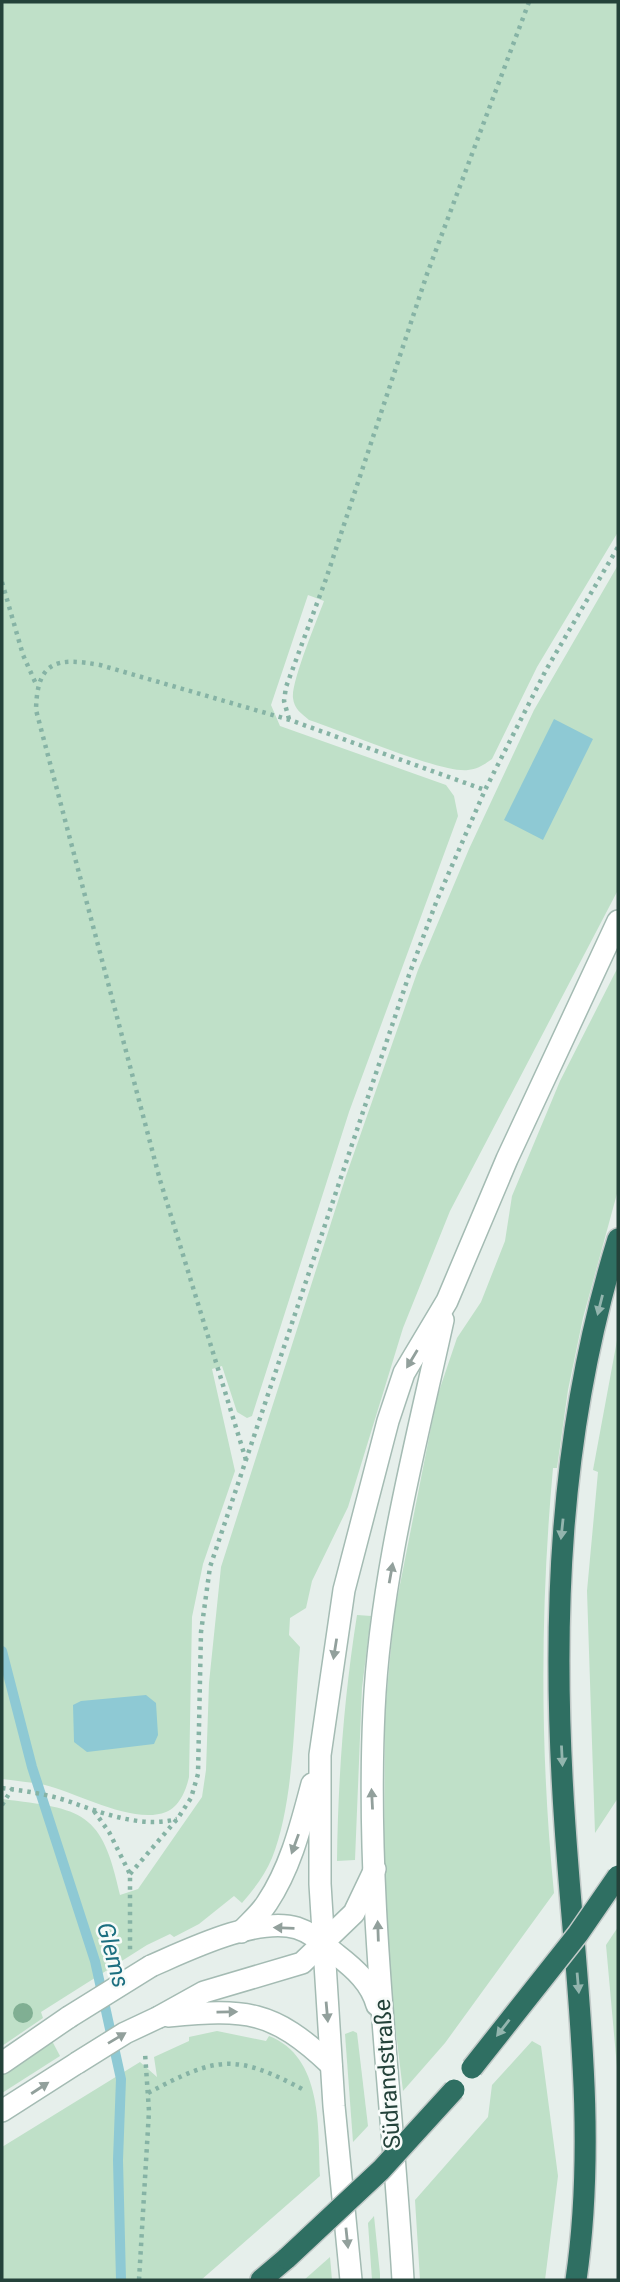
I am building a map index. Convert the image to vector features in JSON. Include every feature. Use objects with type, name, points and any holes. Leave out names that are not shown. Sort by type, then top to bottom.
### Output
[{"type":"highway","points":[[576,2280],[584,2228],[585,2126],[559,1713],[560,1546],[583,1370],[618,1239]]},
{"type":"highway","points":[[261,2280],[381,2170],[454,2090],[578,1934],[618,1876]]},
{"type":"main road","points":[[241,1932],[266,1904],[296,1846],[320,1755],[344,1590],[388,1421],[404,1373],[447,1301],[507,1159],[618,921]]},
{"type":"main road","name":"Südrandstraße","points":[[403,2280],[381,2024],[372,1788],[380,1646],[405,1494],[447,1301]]},
{"type":"main road","points":[[320,1755],[323,1943],[334,2106],[351,2280]]},
{"type":"main road","points":[[2,2111],[77,2063],[204,1992],[302,1964],[354,1913],[376,1867]]},
{"type":"main road","points":[[2,2063],[151,1966],[241,1932],[282,1926],[313,1935],[373,1988],[381,2024]]},
{"type":"main road","points":[[159,2017],[232,2011],[258,2014],[311,2046],[331,2065]]},
{"type":"path","points":[[290,720],[285,701],[286,687],[326,579],[427,274],[529,2]]},
{"type":"path","points":[[94,1811],[110,1832],[130,1874],[178,1818],[191,1798],[198,1774],[201,1632],[210,1567],[409,975],[437,901],[485,790],[545,670],[618,547]]},
{"type":"path","points":[[2,582],[23,655],[36,684],[36,710],[160,1180],[247,1460]]},
{"type":"path","points":[[36,684],[51,666],[73,661],[290,720],[485,790]]},
{"type":"path","points":[[2,1788],[37,1793],[94,1811],[147,1822],[162,1823],[178,1818]]},
{"type":"path","points":[[2,1805],[12,1789]]},
{"type":"path","points":[[148,2093],[207,2065],[233,2062],[265,2070],[334,2106]]},
{"type":"path","points":[[139,2280],[147,2064]]},
{"type":"green space","points":[[2,2],[618,2],[618,532],[537,667],[492,759],[475,769],[437,765],[309,720],[301,713],[294,702],[293,690],[324,601],[308,595],[271,705],[280,726],[446,785],[454,796],[458,816],[349,1112],[252,1416],[247,1418],[237,1412],[222,1366],[212,1369],[235,1471],[203,1564],[192,1617],[189,1777],[184,1793],[175,1806],[166,1812],[153,1815],[122,1811],[45,1785],[2,1779]]},
{"type":"green space","points":[[618,565],[618,890],[450,1211],[403,1328],[348,1507],[312,1581],[306,1608],[290,1618],[289,1635],[300,1647],[295,1726],[285,1810],[272,1858],[259,1882],[242,1903],[234,1896],[199,1924],[174,1937],[170,1934],[147,1945],[41,2012],[43,2018],[2,2046],[2,1799],[52,1806],[85,1819],[96,1830],[105,1846],[120,1895],[138,1889],[202,1797],[206,1770],[209,1683],[221,1567],[346,1176],[418,970],[469,849],[534,710]]},
{"type":"green space","points":[[618,967],[618,1190],[583,1318],[568,1390],[557,1468],[553,1468],[549,1521],[543,1681],[546,1787],[554,1893],[445,2043],[403,2091],[389,1974],[384,1873],[385,1712],[394,1615],[437,1397],[457,1338],[481,1302],[505,1241],[512,1196],[560,1081]]},
{"type":"green space","points":[[618,1335],[618,1798],[595,1833],[587,1591],[598,1472],[593,1470]]},
{"type":"green space","points":[[357,1615],[371,1616],[362,1688],[355,1860],[337,1861],[342,1738]]},
{"type":"green space","points":[[618,1927],[618,2078],[606,1945]]},
{"type":"green space","points":[[217,2031],[266,2041],[269,2036],[287,2046],[299,2060],[314,2096],[320,2176],[201,2280],[2,2280],[2,2147],[140,2062],[157,2077],[154,2057],[189,2041],[189,2037]]},
{"type":"green space","points":[[353,2031],[357,2033],[368,2126],[353,2142],[345,2034]]},
{"type":"green space","points":[[51,2039],[60,2056],[2,2093],[2,2073]]},
{"type":"green space","points":[[532,2041],[541,2046],[558,2176],[545,2280],[420,2280],[415,2200],[488,2117],[492,2085]]},
{"type":"green space","points":[[374,2216],[380,2280],[372,2280],[368,2223]]},
{"type":"green space","points":[[330,2257],[332,2280],[304,2280]]},
{"type":"water","points":[[554,719],[593,739],[543,840],[504,820]]},
{"type":"water","points":[[146,1695],[156,1703],[158,1735],[154,1744],[87,1752],[74,1742],[73,1705],[81,1701]]},
{"type":"waterway","name":"Glems","points":[[2,1651],[32,1767],[95,1961],[121,2079],[118,2160],[121,2280]]}]
